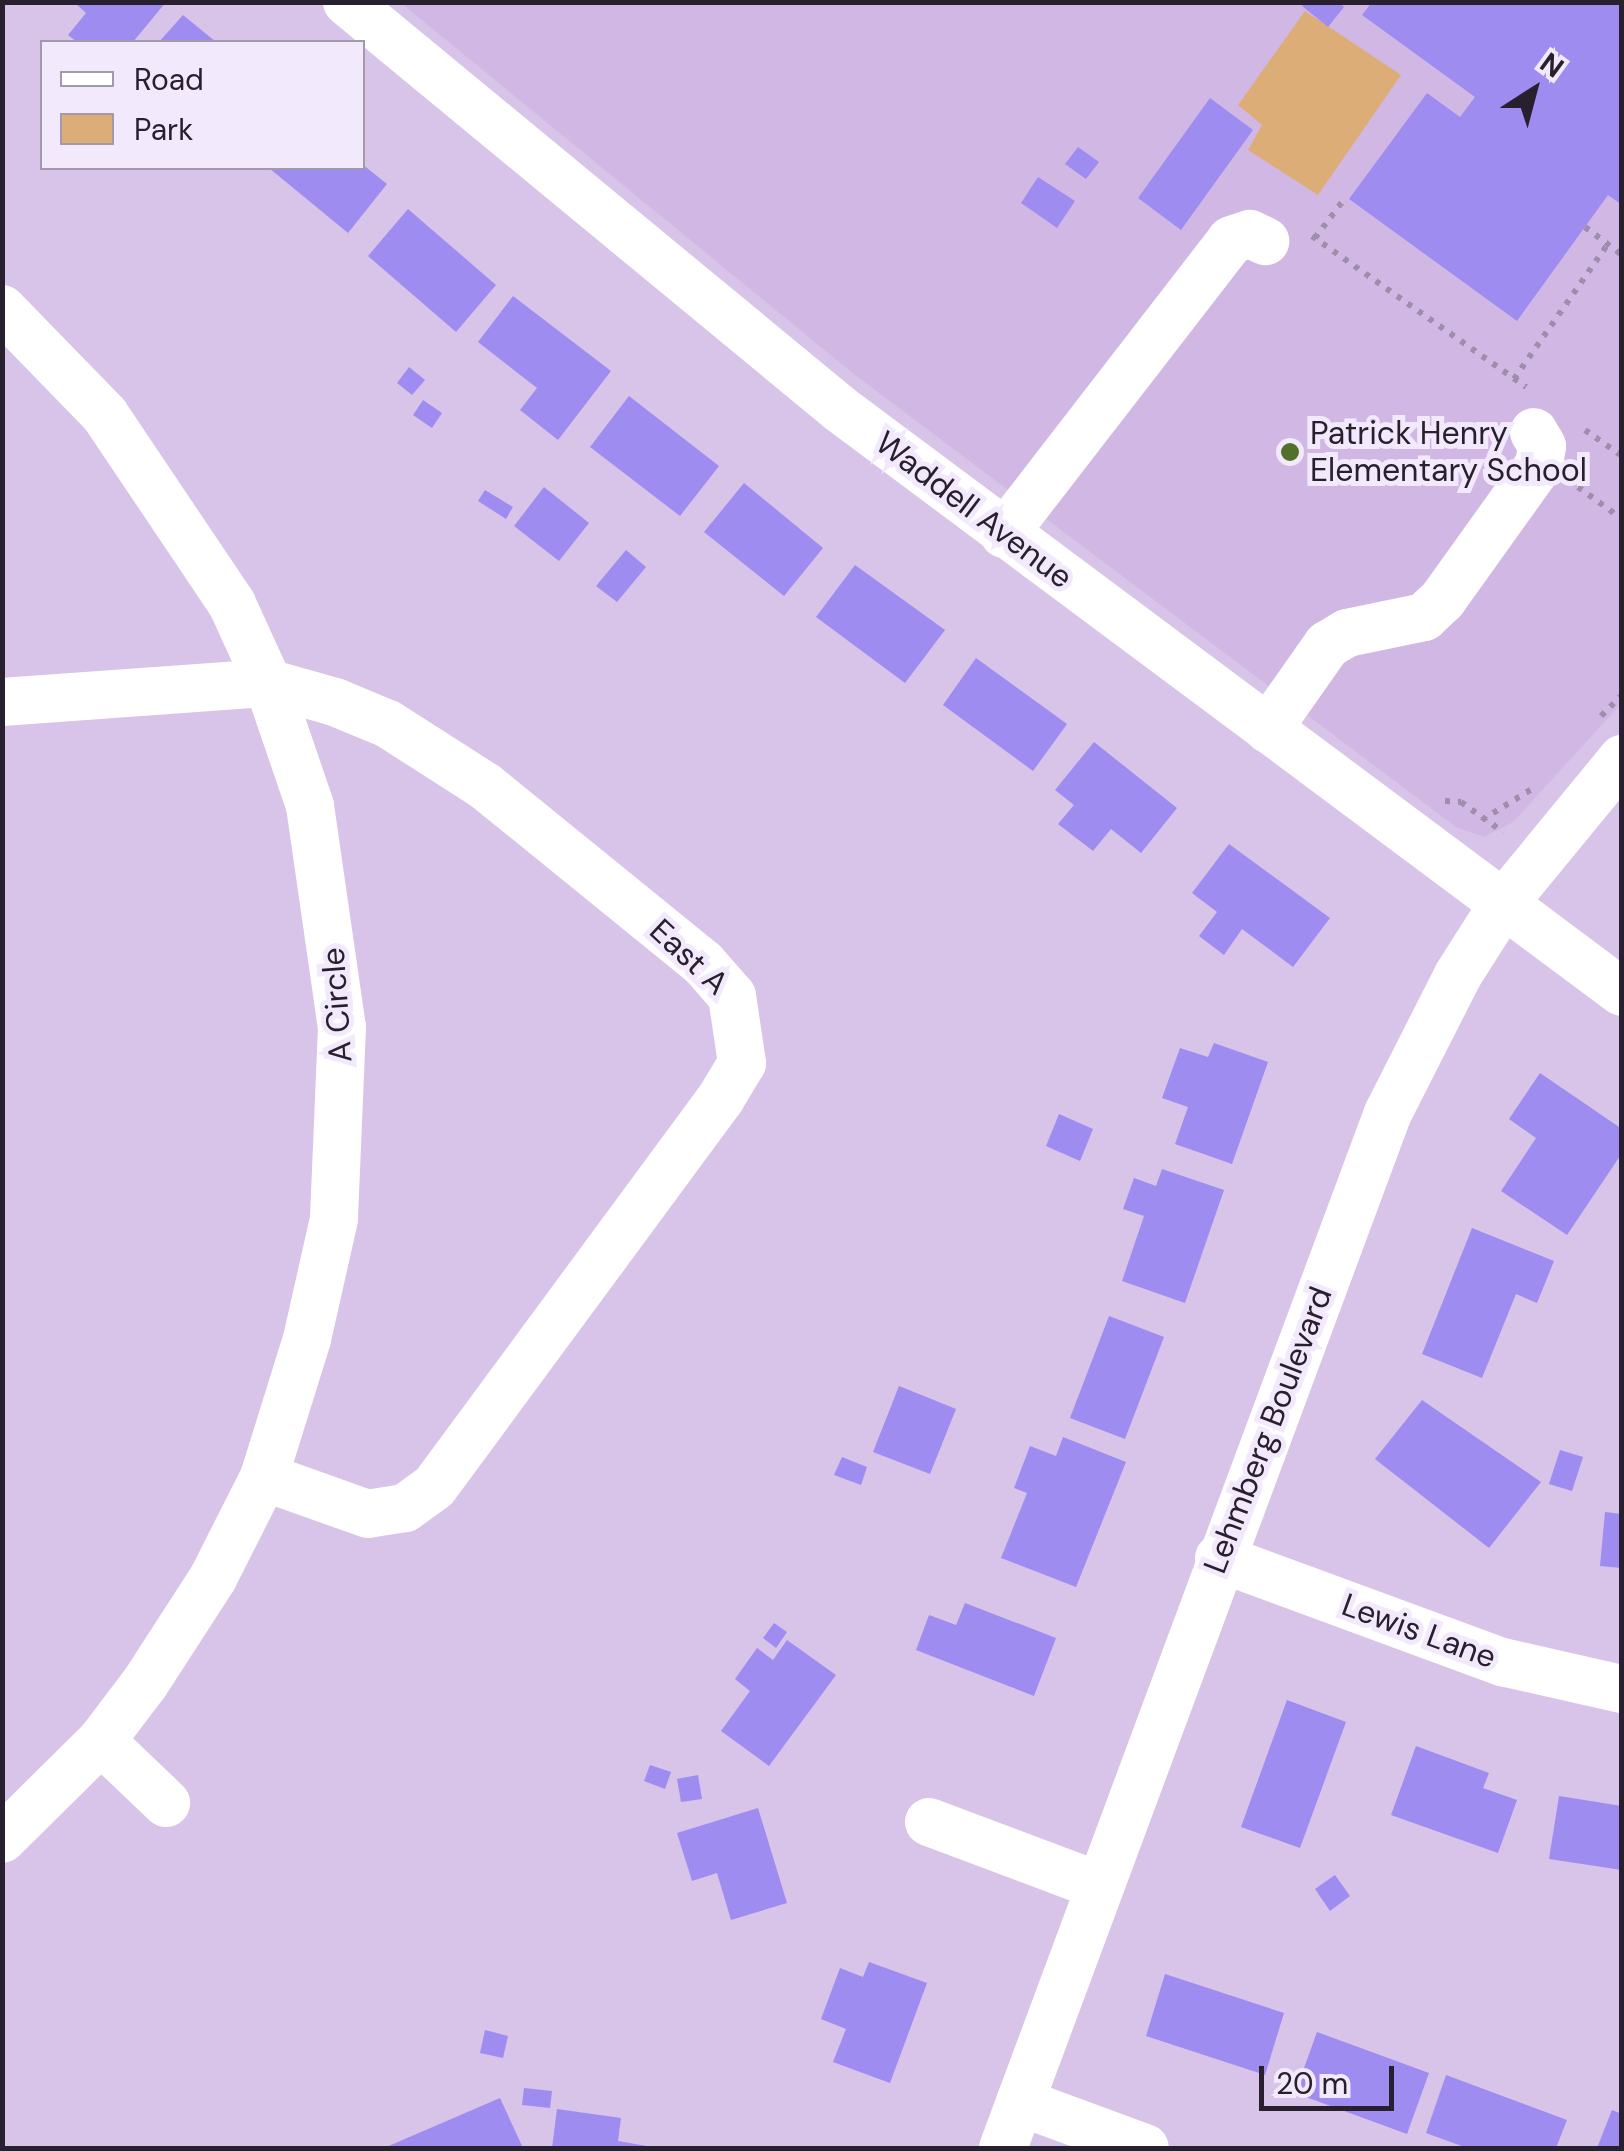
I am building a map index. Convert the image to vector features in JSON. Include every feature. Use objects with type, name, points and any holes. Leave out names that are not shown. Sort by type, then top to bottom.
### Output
[{"type":"street","name":"Waddell Avenue","points":[[347,2],[728,320],[1004,534],[1622,992]]},
{"type":"street","points":[[1004,534],[1232,240],[1250,234],[1283,235]]},
{"type":"street","name":"A Circle","points":[[2,309],[105,415],[149,474],[232,604],[268,683],[310,806],[337,962],[342,1058],[334,1219],[307,1339],[264,1477],[184,1628],[101,1741],[2,1839]]},
{"type":"street","points":[[1268,729],[1326,645],[1347,633],[1424,617],[1443,599],[1540,465],[1550,418]]},
{"type":"street","name":"East A","points":[[2,702],[268,683],[388,724],[485,786],[703,963],[732,996],[742,1032],[742,1063],[721,1098],[434,1487],[406,1508],[368,1514],[264,1477]]},
{"type":"street","name":"Lehmberg Boulevard","points":[[1003,2148],[1388,1114],[1458,975],[1607,742]]},
{"type":"street","name":"Lewis Lane","points":[[1220,1558],[1502,1662],[1622,1689]]},
{"type":"street","points":[[101,1741],[166,1803]]},
{"type":"street","points":[[929,1822],[1099,1886]]},
{"type":"street","points":[[1020,2102],[1145,2148]]},
{"type":"path","points":[[1316,238],[1345,198]]},
{"type":"path","points":[[1585,227],[1622,255]]},
{"type":"path","points":[[1283,235],[1316,238],[1514,379],[1550,418],[1622,456]]},
{"type":"path","points":[[1514,379],[1607,245]]},
{"type":"path","points":[[1566,478],[1622,519]]},
{"type":"path","points":[[1607,742],[1622,695]]},
{"type":"path","points":[[1451,865],[1484,818],[1547,774]]},
{"type":"shaded area","name":"Patrick Henry Elementary School","points":[[401,3],[1621,3],[1621,704],[1513,822],[1484,837],[1456,827],[855,375]]},
{"type":"green space","points":[[1305,11],[1401,75],[1318,195],[1248,150],[1262,125],[1238,105]]},
{"type":"building","points":[[74,2],[166,2],[135,40],[74,40],[68,35],[86,13]]},
{"type":"building","points":[[1305,2],[1339,2],[1344,7],[1328,27],[1302,6]]},
{"type":"building","points":[[1372,2],[1622,2],[1622,205],[1608,195],[1517,321],[1349,199],[1427,93],[1460,117],[1475,97],[1362,15]]},
{"type":"building","points":[[183,15],[214,40],[161,40]]},
{"type":"building","points":[[1210,98],[1253,130],[1181,230],[1138,198]]},
{"type":"building","points":[[1078,147],[1099,162],[1086,179],[1065,164]]},
{"type":"building","points":[[365,166],[387,184],[348,233],[271,170],[365,170]]},
{"type":"building","points":[[1038,177],[1075,201],[1057,228],[1021,203]]},
{"type":"building","points":[[408,209],[496,285],[456,332],[368,256]]},
{"type":"building","points":[[513,296],[611,371],[558,440],[520,410],[537,388],[478,342]]},
{"type":"building","points":[[409,367],[425,380],[412,395],[397,383]]},
{"type":"building","points":[[629,396],[719,466],[680,516],[590,447]]},
{"type":"building","points":[[423,400],[442,413],[432,428],[413,415]]},
{"type":"building","points":[[744,483],[823,548],[784,596],[704,532]]},
{"type":"building","points":[[544,487],[589,523],[559,561],[514,526]]},
{"type":"building","points":[[485,490],[513,507],[506,519],[478,501]]},
{"type":"building","points":[[626,550],[646,567],[617,602],[596,586]]},
{"type":"building","points":[[855,565],[945,630],[905,683],[816,617]]},
{"type":"building","points":[[976,658],[1067,724],[1033,771],[943,705]]},
{"type":"building","points":[[1094,742],[1177,808],[1141,853],[1111,829],[1093,851],[1058,824],[1074,805],[1055,790]]},
{"type":"building","points":[[1229,844],[1330,918],[1293,967],[1242,929],[1224,955],[1199,936],[1217,912],[1192,893]]},
{"type":"building","points":[[1214,1043],[1268,1062],[1232,1164],[1175,1144],[1188,1107],[1162,1098],[1180,1048],[1208,1057]]},
{"type":"building","points":[[1540,1073],[1622,1129],[1622,1153],[1567,1235],[1501,1191],[1536,1138],[1509,1119]]},
{"type":"building","points":[[1059,1114],[1093,1129],[1080,1161],[1046,1146]]},
{"type":"building","points":[[1162,1169],[1224,1190],[1185,1303],[1122,1281],[1144,1216],[1123,1209],[1134,1178],[1156,1186]]},
{"type":"building","points":[[1472,1228],[1554,1261],[1537,1303],[1516,1294],[1482,1378],[1422,1354]]},
{"type":"building","points":[[1109,1316],[1164,1337],[1125,1439],[1070,1418]]},
{"type":"building","points":[[899,1386],[956,1409],[930,1474],[873,1452]]},
{"type":"building","points":[[1422,1400],[1541,1482],[1489,1548],[1375,1459]]},
{"type":"building","points":[[1063,1437],[1126,1462],[1076,1587],[1001,1558],[1027,1493],[1014,1488],[1030,1446],[1056,1456]]},
{"type":"building","points":[[1560,1450],[1583,1457],[1572,1491],[1549,1484]]},
{"type":"building","points":[[842,1457],[867,1467],[861,1485],[834,1475]]},
{"type":"building","points":[[1605,1512],[1622,1514],[1622,1568],[1600,1566]]},
{"type":"building","points":[[965,1603],[1056,1638],[1034,1696],[916,1650],[929,1615],[956,1625]]},
{"type":"building","points":[[774,1623],[787,1632],[776,1648],[763,1638]]},
{"type":"building","points":[[787,1640],[836,1675],[769,1766],[721,1731],[750,1691],[735,1679],[757,1648],[773,1660]]},
{"type":"building","points":[[1287,1700],[1346,1722],[1300,1848],[1241,1827]]},
{"type":"building","points":[[1416,1746],[1489,1773],[1483,1788],[1517,1800],[1498,1853],[1391,1815]]},
{"type":"building","points":[[650,1765],[671,1772],[665,1789],[644,1781]]},
{"type":"building","points":[[698,1775],[702,1799],[681,1802],[677,1779]]},
{"type":"building","points":[[1559,1796],[1622,1806],[1622,1870],[1549,1859]]},
{"type":"building","points":[[758,1808],[787,1903],[731,1920],[717,1873],[692,1881],[677,1833]]},
{"type":"building","points":[[1335,1875],[1350,1896],[1330,1911],[1315,1889]]},
{"type":"building","points":[[869,1962],[927,1983],[890,2083],[833,2062],[846,2029],[821,2019],[840,1968],[863,1977]]},
{"type":"building","points":[[1165,1974],[1284,2013],[1265,2075],[1146,2036]]},
{"type":"building","points":[[485,2030],[508,2036],[503,2058],[480,2053]]},
{"type":"building","points":[[1317,2032],[1429,2073],[1407,2134],[1295,2093]]},
{"type":"building","points":[[1446,2075],[1567,2120],[1556,2148],[1467,2148],[1426,2133]]},
{"type":"building","points":[[524,2088],[552,2091],[550,2108],[522,2105]]},
{"type":"building","points":[[500,2098],[523,2148],[384,2148]]},
{"type":"building","points":[[557,2109],[621,2118],[618,2141],[658,2148],[552,2148]]},
{"type":"building","points":[[1612,2110],[1622,2114],[1622,2148],[1597,2148]]},
{"type":"place","name":"Patrick Henry Elementary School","points":[[1290,452]]}]
